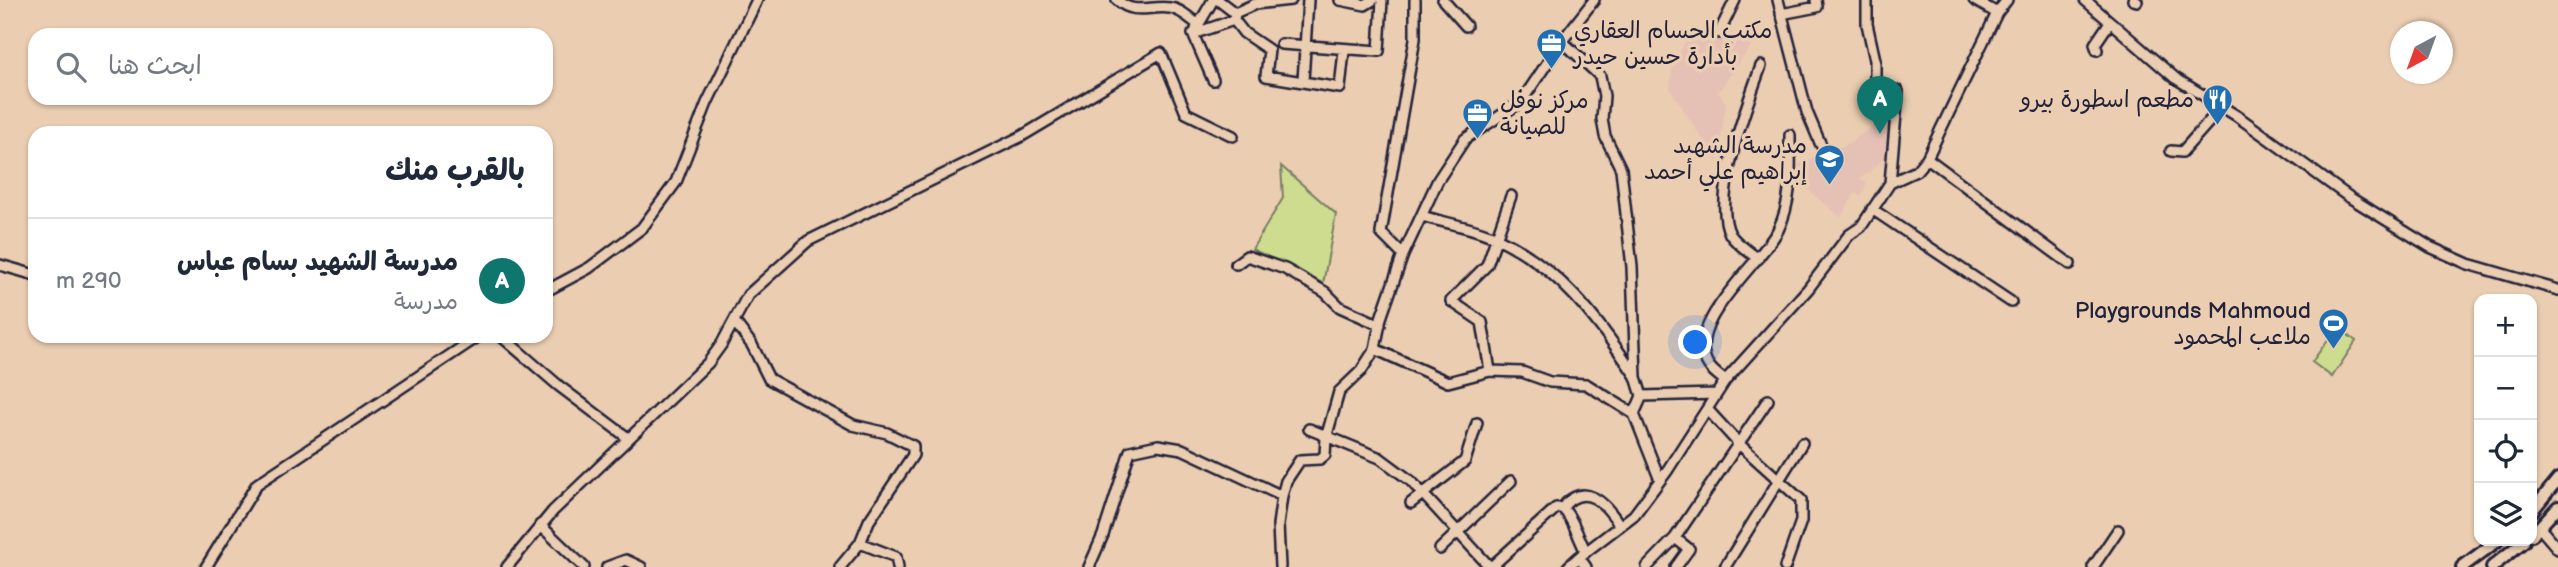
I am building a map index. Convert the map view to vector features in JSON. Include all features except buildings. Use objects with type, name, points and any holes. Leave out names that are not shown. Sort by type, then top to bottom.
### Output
[{"type":"main road","points":[[2537,505],[2558,479]]},
{"type":"main road","points":[[2537,530],[2558,508]]},
{"type":"main road","points":[[2462,567],[2490,546]]},
{"type":"main road","points":[[2491,567],[2518,546]]},
{"type":"street","points":[[553,287],[589,268],[642,228],[676,182],[707,103],[757,0]]},
{"type":"street","points":[[1117,0],[1125,7],[1140,11],[1169,8],[1179,10],[1196,29],[1213,80]]},
{"type":"street","points":[[1196,29],[1216,0],[1234,17],[1244,33],[1269,50],[1266,76],[1340,88],[1343,51]]},
{"type":"street","points":[[1196,29],[1234,17],[1255,4],[1291,0]]},
{"type":"street","points":[[1303,81],[1308,0]]},
{"type":"street","points":[[1340,0],[1365,5],[1373,0]]},
{"type":"street","points":[[1281,44],[1343,51],[1379,51],[1382,0]]},
{"type":"street","points":[[1404,255],[1381,233],[1415,39],[1416,0]]},
{"type":"street","points":[[1443,0],[1466,26]]},
{"type":"street","points":[[1280,567],[1278,525],[1286,481],[1300,460],[1320,459],[1325,455],[1326,438],[1339,393],[1361,371],[1375,349],[1380,325],[1404,255],[1438,180],[1465,139],[1521,102],[1562,41],[1594,0]]},
{"type":"street","points":[[1719,33],[1735,0]]},
{"type":"street","points":[[1778,0],[1807,112],[1821,145]]},
{"type":"street","points":[[1782,14],[1817,7],[1816,0]]},
{"type":"street","points":[[1568,567],[1634,515],[1660,481],[1725,381],[1808,289],[1890,183],[1898,91],[1895,88],[1875,85],[1875,60],[1867,24],[1867,0]]},
{"type":"street","points":[[1974,0],[1997,13]]},
{"type":"street","points":[[1890,183],[1916,171],[1927,158],[1997,13],[2007,0]]},
{"type":"street","points":[[2085,0],[2175,78],[2222,107],[2349,197],[2430,247],[2468,264],[2532,279],[2558,290]]},
{"type":"street","points":[[2097,50],[2095,44],[2110,22]]},
{"type":"street","points":[[1562,41],[1600,76],[1604,96],[1602,119],[1605,135],[1621,169],[1632,267],[1636,377],[1642,396],[1634,414]]},
{"type":"street","points":[[507,567],[540,525],[708,363],[748,295],[808,241],[1033,130],[1161,53],[1186,113],[1233,135]]},
{"type":"street","points":[[1758,259],[1730,234],[1725,204],[1741,121],[1761,66]]},
{"type":"street","points":[[2171,151],[2182,152],[2222,107]]},
{"type":"street","points":[[1725,381],[1709,366],[1703,350],[1707,331],[1726,293],[1758,259],[1778,230],[1789,200],[1790,135]]},
{"type":"street","points":[[1927,158],[2070,264]]},
{"type":"street","points":[[1490,371],[1482,323],[1451,302],[1487,264],[1511,195]]},
{"type":"street","points":[[1872,209],[1893,226],[2011,302]]},
{"type":"street","points":[[1422,216],[1495,237],[1539,265],[1589,309],[1636,377]]},
{"type":"street","points":[[1237,264],[1247,256],[1285,269],[1325,292],[1340,307],[1380,325]]},
{"type":"street","points":[[0,265],[28,273]]},
{"type":"street","points":[[734,321],[752,345],[769,379],[853,425],[887,433],[913,446],[913,455],[869,521],[860,543],[840,567]]},
{"type":"street","points":[[206,567],[257,484],[468,343]]},
{"type":"street","points":[[508,343],[559,386],[628,438]]},
{"type":"street","points":[[1375,349],[1448,382],[1490,371],[1522,372],[1550,382],[1586,384],[1634,414],[1660,481]]},
{"type":"street","points":[[1642,396],[1716,394]]},
{"type":"street","points":[[1647,567],[1675,538],[1768,400]]},
{"type":"street","points":[[1707,408],[1739,444],[1780,478],[1801,500],[1801,521],[1786,567]]},
{"type":"street","points":[[1411,503],[1465,460],[1477,423]]},
{"type":"street","points":[[1309,429],[1380,458],[1411,481],[1490,567],[1556,508],[1562,508],[1569,514],[1586,567]]},
{"type":"street","points":[[1725,567],[1802,443]]},
{"type":"street","points":[[1089,567],[1103,535],[1130,451],[1158,445],[1182,449],[1282,496]]},
{"type":"street","points":[[1440,549],[1511,481]]},
{"type":"street","points":[[1562,508],[1570,498],[1582,494],[1595,498],[1607,507],[1620,526]]},
{"type":"street","points":[[540,525],[584,567]]},
{"type":"street","points":[[2093,567],[2118,530]]},
{"type":"street","points":[[2537,532],[2558,548]]},
{"type":"street","points":[[1675,538],[1689,549],[1676,567]]},
{"type":"street","points":[[860,543],[896,557],[898,567]]},
{"type":"street","points":[[607,567],[626,560],[641,567]]},
{"type":"shaded area","points":[[1693,28],[1720,41],[1726,29],[1751,46],[1718,92],[1726,103],[1717,162],[1670,88],[1673,64]]},
{"type":"shaded area","points":[[1869,92],[1896,92],[1890,154],[1860,179],[1867,183],[1861,196],[1855,193],[1841,217],[1807,189],[1799,164],[1846,145],[1875,125]]},
{"type":"green space","points":[[1281,166],[1336,214],[1323,284],[1252,249],[1283,198]]},
{"type":"green space","name":"Playgrounds Mahmoud ملاعب المحمود","points":[[2337,327],[2356,341],[2332,377],[2312,362]]},
{"type":"place","name":"مكتب الحسام العقاري بأدارة حسين حيدر","points":[[1551,71]]},
{"type":"place","name":"مطعم اسطورة بيرو","points":[[2217,127]]},
{"type":"place","name":"مدرسة الشهيد بسام عباس","points":[[1880,134]]},
{"type":"place","name":"مركز نوفل للصيانة","points":[[1477,141]]},
{"type":"place","name":"مدرسة الشهيد إبراهيم علي أحمد","points":[[1830,186]]},
{"type":"place","name":"Playgrounds Mahmoud ملاعب المحمود","points":[[2334,351]]}]
